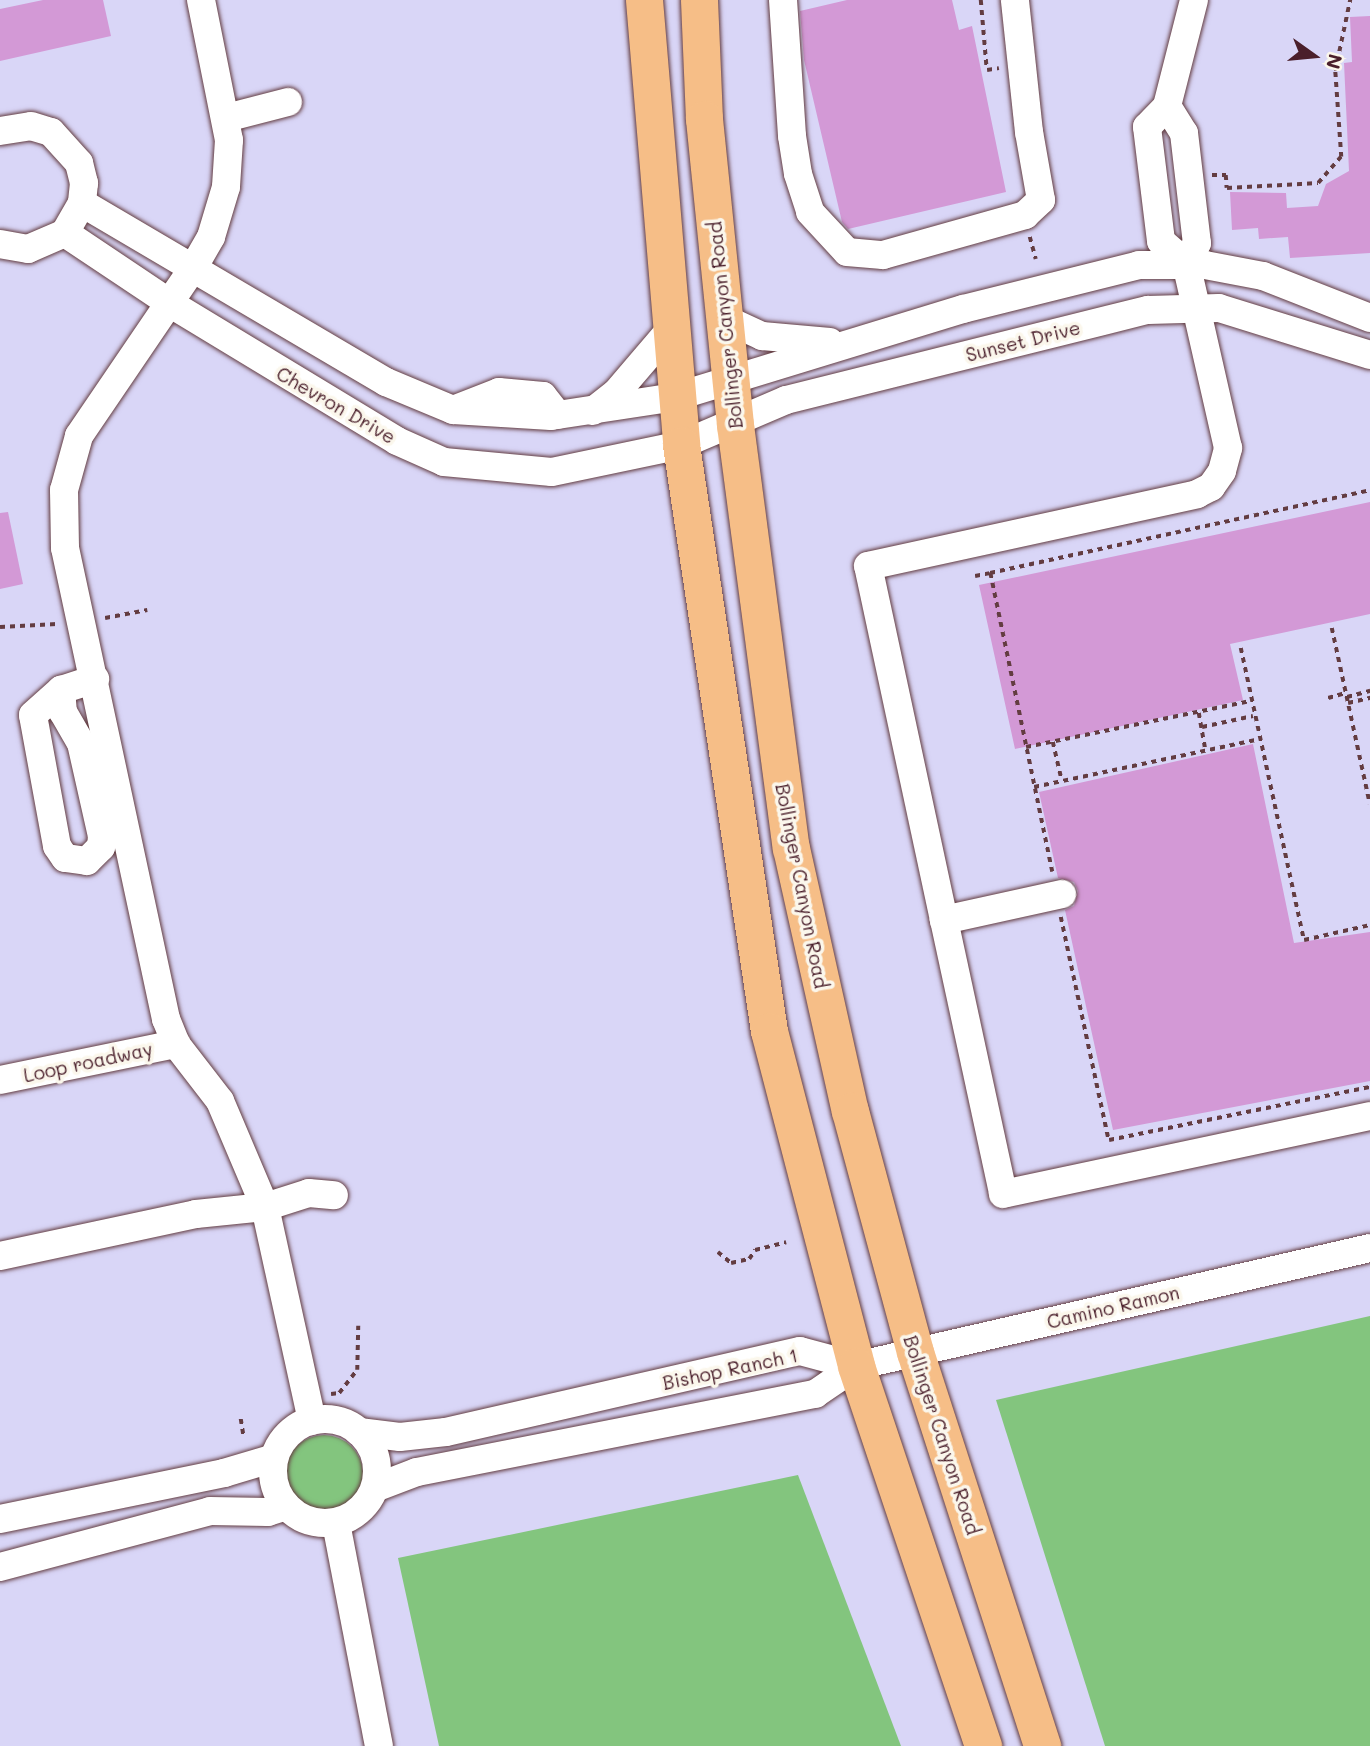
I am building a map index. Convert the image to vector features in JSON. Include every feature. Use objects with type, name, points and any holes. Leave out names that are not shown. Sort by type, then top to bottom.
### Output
[{"type":"main road","points":[[644,0],[675,397],[769,1031],[856,1366],[983,1746]]},
{"type":"main road","name":"Bollinger Canyon Road","points":[[699,0],[704,120],[730,382],[791,848],[850,1111],[915,1352],[1042,1746]]},
{"type":"street","points":[[201,0],[226,118],[226,187],[211,237],[193,268],[79,436],[64,490],[65,548],[166,1019],[176,1044],[220,1101],[265,1207],[312,1421]]},
{"type":"street","points":[[783,0],[798,174],[810,212],[847,252],[883,255],[1030,213],[1041,200],[1028,132],[1016,0]]},
{"type":"street","points":[[1195,0],[1167,106],[1147,127],[1151,185],[1161,241],[1186,263],[1228,448],[1222,471],[1211,487],[1196,494],[868,566],[1003,1194],[1370,1116]]},
{"type":"street","points":[[226,118],[288,102]]},
{"type":"street","points":[[1167,106],[1184,133],[1197,243],[1186,263]]},
{"type":"street","points":[[0,131],[31,126],[51,132],[68,145],[82,173],[82,204],[65,233],[28,250],[0,244]]},
{"type":"street","points":[[82,204],[386,383],[453,410],[499,392],[543,396],[558,415],[675,397],[963,309],[1139,265],[1186,263],[1263,276],[1370,318]]},
{"type":"street","name":"Chevron Drive","points":[[65,233],[171,304],[363,424],[444,462],[552,472],[681,445]]},
{"type":"street","name":"Sunset Drive","points":[[681,445],[799,397],[1148,310],[1197,307],[1242,313],[1338,348],[1370,355]]},
{"type":"street","points":[[725,318],[762,337],[853,343]]},
{"type":"street","points":[[593,411],[616,393],[670,330]]},
{"type":"street","points":[[61,690],[63,712],[81,743],[102,836],[95,857],[87,861],[65,858],[57,846],[34,734],[33,715],[61,690],[95,679]]},
{"type":"street","points":[[944,920],[1059,895]]},
{"type":"street","name":"Loop roadway","points":[[0,1080],[176,1044]]},
{"type":"street","points":[[0,1256],[196,1214],[265,1207],[309,1193],[334,1195]]},
{"type":"street","name":"Camino Ramon","points":[[856,1366],[1370,1248]]},
{"type":"street","name":"Bishop Ranch 1","points":[[359,1432],[401,1437],[446,1432],[800,1351],[856,1366]]},
{"type":"street","name":"Bishop Ranch 1","points":[[375,1488],[417,1472],[815,1394],[856,1366]]},
{"type":"street","points":[[336,1420],[359,1432],[373,1452],[375,1488],[362,1509],[336,1523],[309,1521],[286,1506],[275,1488],[274,1458],[292,1431],[312,1421],[336,1420]]},
{"type":"street","points":[[0,1519],[224,1474],[274,1458]]},
{"type":"street","points":[[0,1567],[210,1511],[268,1512],[286,1506]]},
{"type":"street","points":[[336,1523],[379,1746]]},
{"type":"path","points":[[1205,176],[1226,175],[1227,188],[1318,183],[1341,157],[1335,71],[1350,0]]},
{"type":"path","points":[[975,576],[1370,490]]},
{"type":"path","points":[[990,573],[1109,1140],[1370,1087]]},
{"type":"path","points":[[103,618],[147,610]]},
{"type":"path","points":[[0,627],[69,623]]},
{"type":"path","points":[[1332,628],[1370,804]]},
{"type":"path","points":[[1241,648],[1253,716],[1304,940],[1370,925]]},
{"type":"path","points":[[1328,698],[1370,691]]},
{"type":"path","points":[[1349,703],[1370,698]]},
{"type":"path","points":[[1025,747],[1250,701]]},
{"type":"path","points":[[1199,713],[1206,751]]},
{"type":"path","points":[[1202,727],[1253,716]]},
{"type":"path","points":[[1034,788],[1259,739]]},
{"type":"path","points":[[1053,741],[1062,780]]},
{"type":"path","points":[[718,1252],[731,1263],[749,1259],[755,1250],[786,1242]]},
{"type":"path","points":[[326,1395],[339,1393],[357,1370],[358,1326]]},
{"type":"path","points":[[241,1419],[244,1437]]},
{"type":"shaded area","points":[[0,0],[1370,0],[1370,1746],[0,1746]]},
{"type":"green space","points":[[1370,1316],[1370,1746],[1105,1746],[996,1400]]},
{"type":"green space","points":[[316,1435],[332,1435],[346,1441],[357,1452],[363,1466],[363,1482],[357,1496],[346,1507],[332,1513],[316,1513],[302,1507],[291,1496],[285,1482],[285,1466],[291,1452],[302,1441]]},
{"type":"green space","points":[[798,1475],[901,1746],[439,1746],[398,1558]]},
{"type":"building","points":[[43,0],[103,0],[111,36],[0,61],[0,9]]},
{"type":"building","points":[[847,0],[952,0],[959,30],[972,26],[1006,192],[848,229],[842,222],[804,60],[800,11]]},
{"type":"building","points":[[1370,16],[1370,253],[1290,258],[1288,237],[1259,239],[1258,228],[1232,230],[1230,192],[1286,193],[1287,208],[1318,206],[1326,184],[1349,171],[1344,63],[1352,62],[1350,17]]},
{"type":"building","points":[[1370,502],[1370,614],[1230,644],[1243,700],[1015,749],[979,585]]},
{"type":"building","points":[[8,512],[23,584],[0,589],[0,513]]},
{"type":"building","points":[[1253,744],[1294,943],[1370,932],[1370,1081],[1113,1130],[1065,910],[1074,906],[1078,891],[1074,882],[1058,878],[1039,792]]}]
